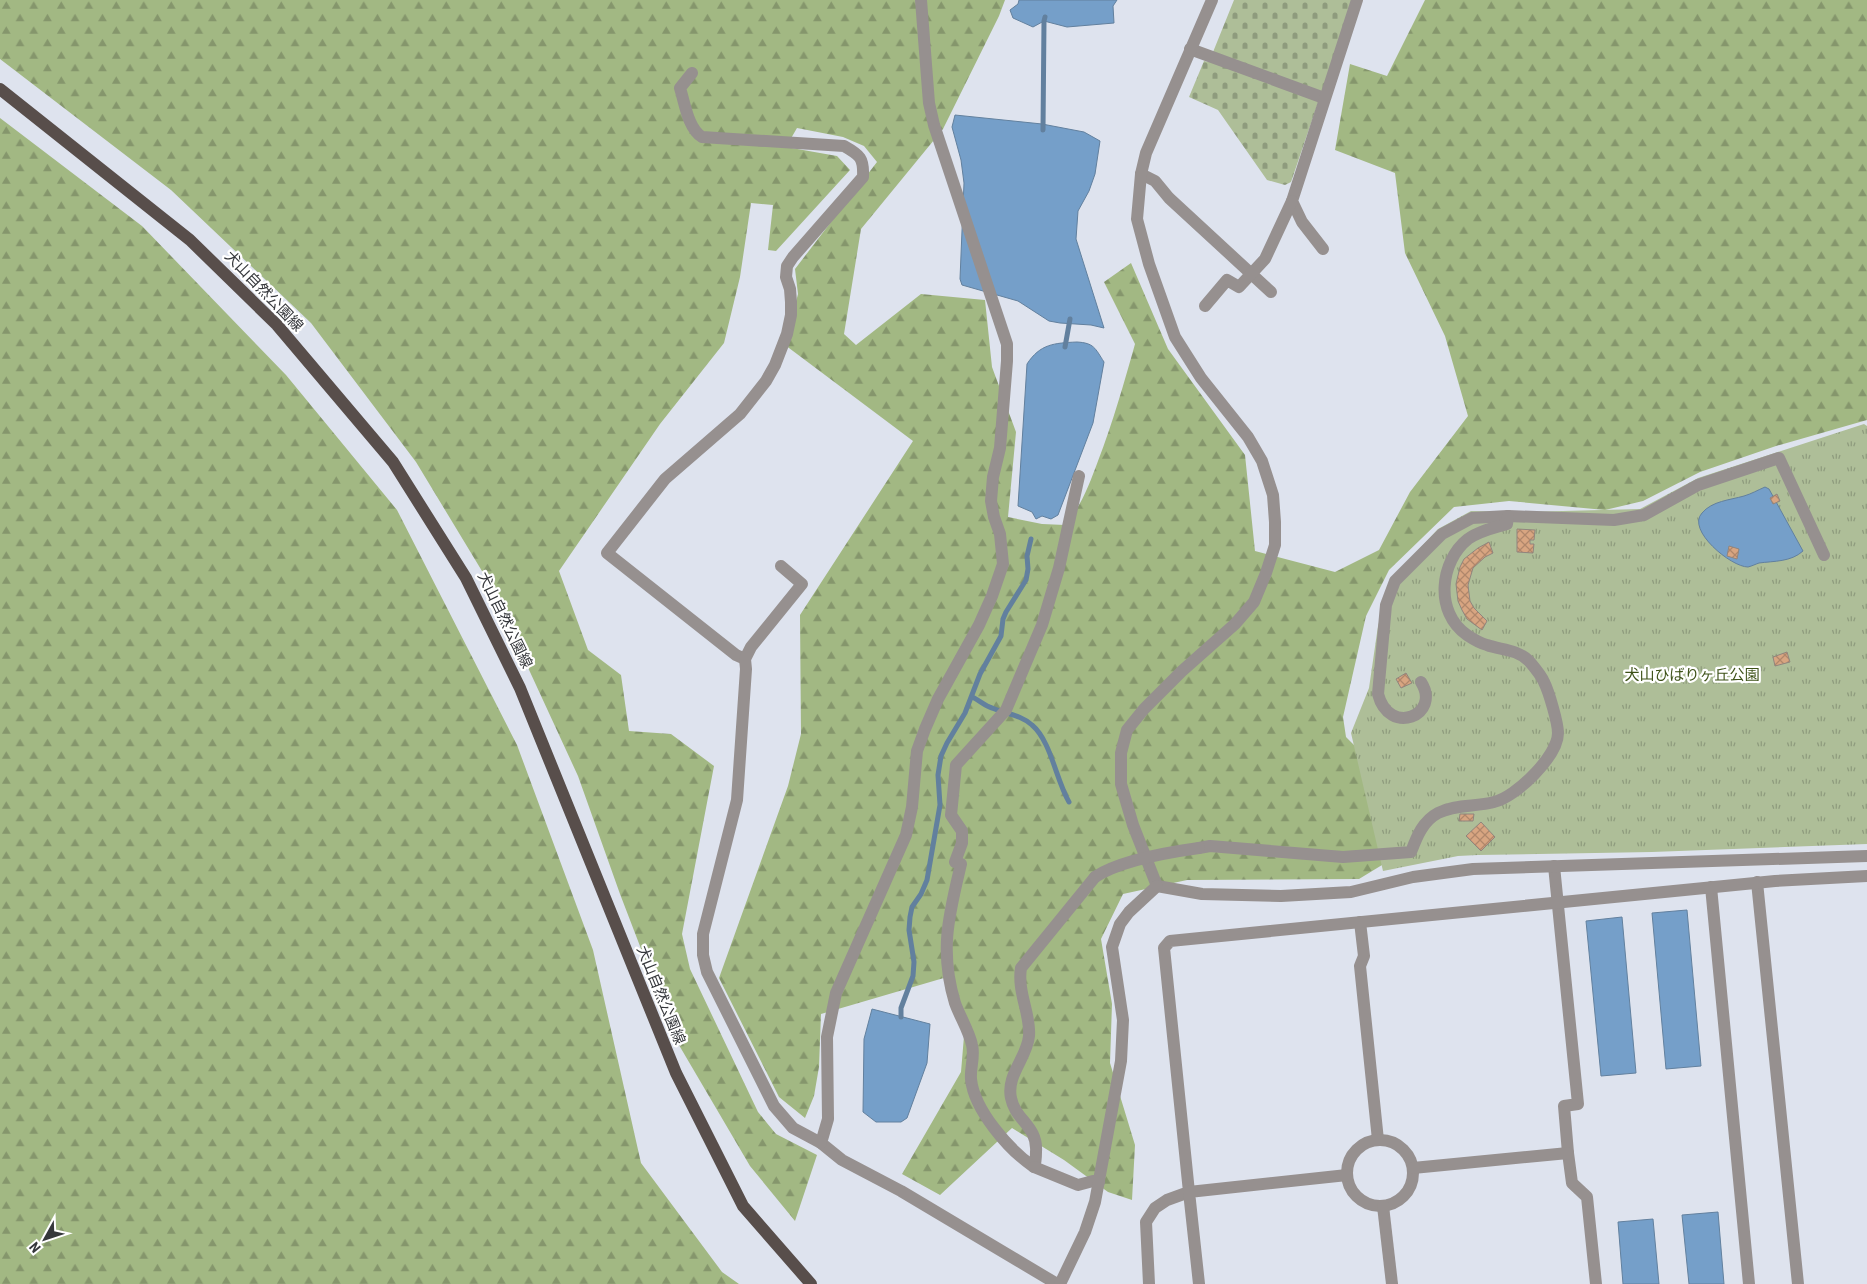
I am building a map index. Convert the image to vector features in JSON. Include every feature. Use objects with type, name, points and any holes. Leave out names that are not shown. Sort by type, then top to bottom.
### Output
[{"type":"main road","name":"犬山自然公園線","points":[[0,89],[190,240],[277,325],[393,462],[466,578],[520,688],[684,1091],[743,1206],[811,1284]]},
{"type":"street","points":[[1157,886],[1133,825],[1121,784],[1121,753],[1127,730],[1144,709],[1182,671],[1235,624],[1254,602],[1275,545],[1273,495],[1262,461],[1248,437],[1201,378],[1175,337],[1149,264],[1137,218],[1141,174],[1151,139],[1212,0]]},
{"type":"street","points":[[1205,306],[1227,280],[1239,287],[1265,259],[1292,200],[1357,0]]},
{"type":"street","points":[[821,1143],[828,1119],[826,1037],[836,993],[906,835],[912,807],[917,751],[925,729],[938,699],[980,625],[1003,564],[1000,534],[991,501],[1000,448],[1007,344],[934,125],[929,103],[921,2]]},
{"type":"street","points":[[1190,49],[1324,98]]},
{"type":"street","points":[[692,73],[680,88],[692,128],[696,134],[702,137],[844,146],[857,153],[864,164],[863,177],[787,266],[786,277],[790,289],[791,315],[787,334],[766,382],[740,414],[665,479],[607,553],[736,655],[745,659]]},
{"type":"street","points":[[1141,174],[1155,181],[1169,198],[1271,292]]},
{"type":"street","points":[[1292,200],[1302,222],[1324,249]]},
{"type":"street","points":[[1421,682],[1426,689],[1425,702],[1423,708],[1413,717],[1407,719],[1394,716],[1383,708],[1378,694],[1386,605],[1396,581],[1442,534],[1472,518],[1508,516],[1614,520],[1644,515],[1698,485],[1779,458],[1824,555]]},
{"type":"street","points":[[1079,476],[1059,568],[1042,625],[1006,710],[956,766],[951,815],[962,831],[962,844],[956,862],[961,864],[946,937],[947,961],[955,1002],[972,1045],[971,1070],[974,1091],[979,1107],[1002,1137],[1034,1167],[1078,1185],[1092,1181],[1099,1182]]},
{"type":"street","points":[[1034,1167],[1037,1144],[1035,1136],[1010,1098],[1011,1083],[1017,1066],[1027,1048],[1030,1034],[1019,979],[1021,968],[1095,877],[1107,869],[1176,851],[1210,846],[1343,857],[1411,852],[1416,838],[1425,824],[1439,812],[1456,807],[1492,803],[1506,799],[1546,762],[1558,742],[1558,731],[1544,681],[1527,659],[1514,652],[1482,643],[1464,634],[1450,614],[1444,592],[1445,576],[1451,557],[1459,548],[1481,532],[1507,524],[1508,516]]},
{"type":"street","points":[[781,566],[802,584],[751,647],[745,659],[746,669],[737,800],[703,934],[703,955],[707,972],[774,1106],[793,1128],[821,1143],[842,1160],[900,1191],[1058,1284],[1085,1232],[1094,1202],[1122,1053],[1123,1020],[1112,947],[1120,924],[1129,912],[1157,886]]},
{"type":"street","points":[[1157,886],[1202,894],[1281,896],[1351,892],[1413,877],[1473,868],[1867,856]]},
{"type":"street","points":[[1554,866],[1578,1104],[1564,1106],[1568,1153],[1572,1184],[1587,1197],[1596,1284]]},
{"type":"street","points":[[1199,1284],[1164,948],[1170,941],[1757,882],[1867,876]]},
{"type":"street","points":[[1757,882],[1798,1284]]},
{"type":"street","points":[[1711,887],[1749,1284]]},
{"type":"street","points":[[1360,922],[1364,956],[1360,966],[1378,1140]]},
{"type":"street","points":[[1378,1140],[1400,1146],[1407,1153],[1413,1168],[1412,1183],[1407,1192],[1400,1200],[1383,1206],[1361,1200],[1349,1185],[1347,1175],[1348,1164],[1353,1154],[1362,1146],[1378,1140]]},
{"type":"street","points":[[1413,1168],[1568,1153]]},
{"type":"street","points":[[1148,1284],[1146,1222],[1155,1208],[1167,1200],[1189,1192],[1347,1175]]},
{"type":"street","points":[[1383,1206],[1392,1284]]},
{"type":"green space","points":[[0,0],[1005,0],[999,16],[943,129],[861,229],[844,334],[856,345],[921,294],[985,300],[992,367],[1016,432],[1008,517],[1042,524],[1065,525],[1081,502],[1091,478],[1113,417],[1135,344],[1104,282],[1131,263],[1168,349],[1245,455],[1255,551],[1335,572],[1379,550],[1410,492],[1468,416],[1445,336],[1405,253],[1395,173],[1335,150],[1350,64],[1387,76],[1425,0],[1867,0],[1867,420],[1776,446],[1700,472],[1643,501],[1605,510],[1509,501],[1454,507],[1389,570],[1366,616],[1343,717],[1346,737],[1358,749],[1387,862],[1359,879],[1187,880],[1123,894],[1101,939],[1112,1004],[1110,1063],[1135,1145],[1132,1200],[1108,1192],[1064,1160],[1012,1128],[940,1195],[902,1174],[961,1072],[964,1036],[954,975],[821,1014],[819,1067],[814,1096],[805,1118],[779,1097],[719,978],[788,786],[801,734],[800,615],[913,441],[785,345],[798,294],[795,269],[877,162],[864,146],[843,137],[797,128],[786,147],[837,156],[850,170],[776,251],[768,250],[773,205],[751,203],[740,277],[724,343],[660,424],[559,571],[588,650],[621,675],[629,731],[671,734],[714,766],[682,934],[690,969],[758,1112],[776,1134],[817,1155],[795,1221],[750,1166],[676,1040],[620,894],[578,776],[488,581],[416,462],[311,323],[171,190],[0,59]]},
{"type":"green space","points":[[1234,0],[1353,0],[1291,182],[1285,185],[1267,180],[1218,110],[1189,97],[1204,61],[1209,62]]},
{"type":"green space","points":[[0,118],[142,226],[286,375],[397,510],[517,745],[593,950],[641,1163],[722,1272],[739,1284],[0,1284]]},
{"type":"green space","name":"犬山ひばりヶ丘公園","points":[[1864,424],[1867,426],[1867,844],[1652,852],[1458,856],[1383,871],[1351,733],[1369,688],[1378,626],[1391,579],[1438,529],[1471,511],[1524,512],[1640,509],[1698,478]]},
{"type":"water","points":[[1019,0],[1117,0],[1113,6],[1114,23],[1067,27],[1044,21],[1033,27],[1013,18],[1010,10],[1018,4]]},
{"type":"water","points":[[955,115],[1042,124],[1084,132],[1100,141],[1095,174],[1089,191],[1078,211],[1076,239],[1104,328],[1049,321],[1018,301],[962,285],[960,279],[964,183],[961,160],[952,127]]},
{"type":"water","points":[[1077,342],[1094,347],[1104,362],[1093,423],[1058,515],[1051,519],[1042,516],[1036,519],[1032,512],[1018,506],[1027,364],[1037,352],[1048,346]]},
{"type":"water","points":[[1765,487],[1769,489],[1803,551],[1788,559],[1759,563],[1748,567],[1740,565],[1731,561],[1705,538],[1700,529],[1699,520],[1702,513],[1711,506],[1747,495]]},
{"type":"water","points":[[1687,910],[1701,1066],[1666,1069],[1652,913]]},
{"type":"water","points":[[1622,917],[1636,1073],[1601,1076],[1586,921]]},
{"type":"water","points":[[872,1009],[930,1024],[927,1063],[907,1118],[901,1122],[876,1122],[863,1112],[864,1039]]},
{"type":"water","points":[[1718,1212],[1724,1284],[1689,1284],[1682,1215]]},
{"type":"water","points":[[1653,1219],[1659,1284],[1623,1284],[1618,1222]]},
{"type":"building","points":[[1777,494],[1780,501],[1773,504],[1770,498]]},
{"type":"building","points":[[1517,529],[1535,530],[1534,540],[1530,540],[1530,544],[1534,544],[1533,553],[1517,552]]},
{"type":"building","points":[[1489,542],[1493,553],[1485,557],[1473,568],[1468,585],[1470,601],[1487,621],[1482,630],[1467,619],[1458,601],[1456,584],[1464,559]]},
{"type":"building","points":[[1729,546],[1739,549],[1737,559],[1727,556]]},
{"type":"building","points":[[1787,652],[1790,662],[1775,666],[1773,657]]},
{"type":"building","points":[[1406,673],[1412,683],[1401,688],[1396,679]]},
{"type":"building","points":[[1460,814],[1474,814],[1473,821],[1459,821]]},
{"type":"building","points":[[1481,822],[1495,837],[1481,851],[1466,836]]},
{"type":"waterway","points":[[1043,130],[1045,17]]},
{"type":"waterway","points":[[1065,347],[1070,319]]},
{"type":"waterway","points":[[901,1017],[901,1008],[913,976],[914,962],[909,930],[910,917],[912,907],[921,894],[927,880],[940,805],[938,775],[941,756],[965,713],[980,674],[1001,636],[1003,619],[1006,612],[1026,580],[1028,569],[1027,556],[1031,539]]},
{"type":"waterway","points":[[972,697],[989,707],[1023,719],[1039,732],[1049,751],[1069,802]]}]
